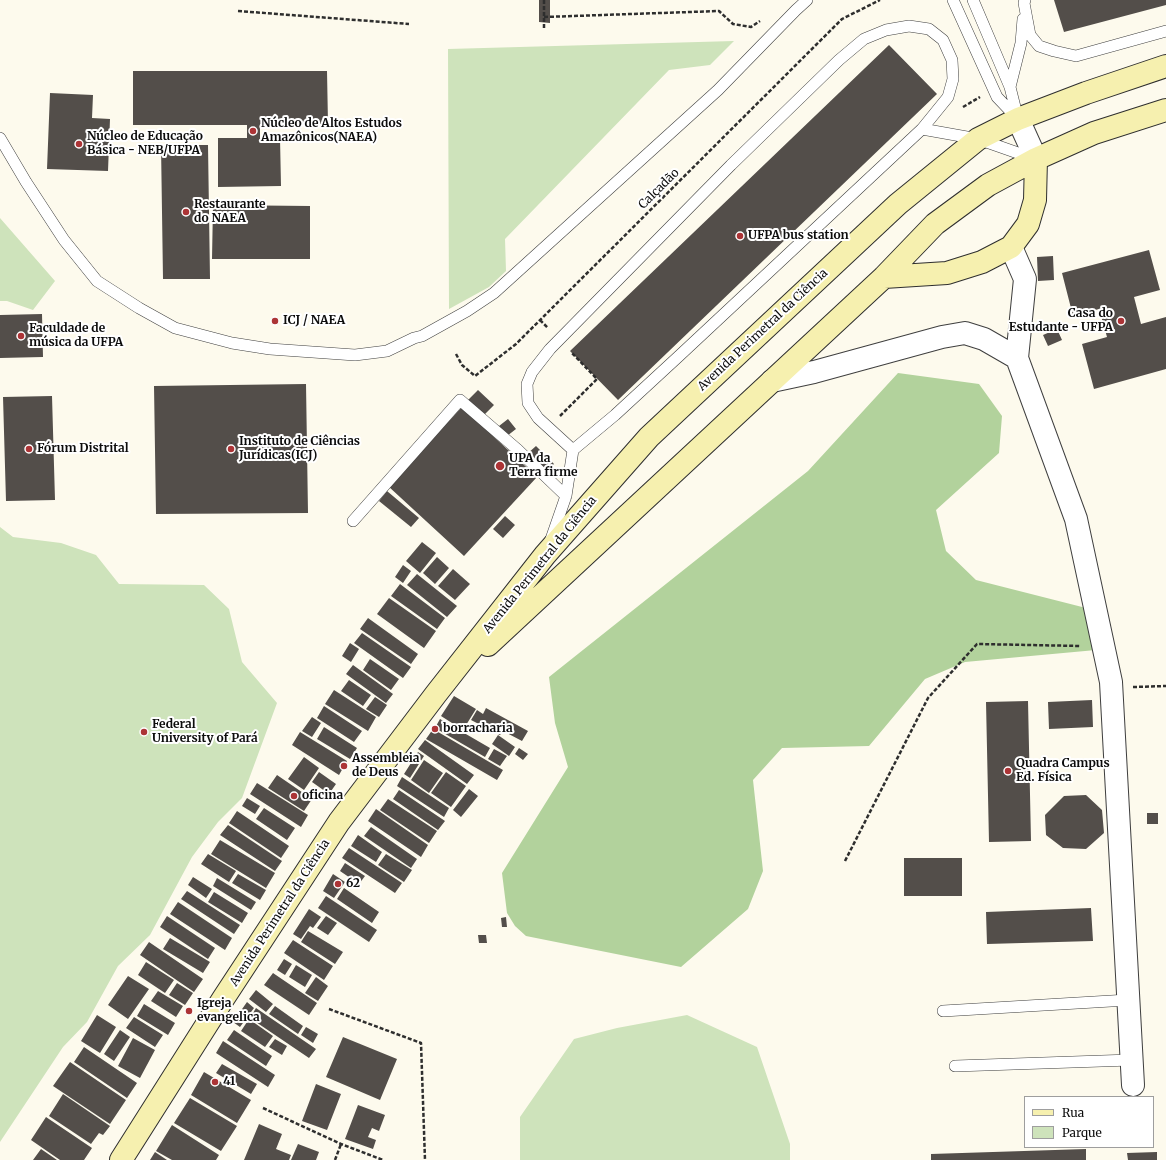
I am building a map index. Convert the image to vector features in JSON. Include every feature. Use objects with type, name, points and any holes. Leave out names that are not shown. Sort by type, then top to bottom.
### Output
[{"type":"main road","name":"Avenida Perimetral da Ciência","points":[[121,1160],[223,999],[339,822],[436,694],[545,555],[649,437],[898,204],[978,139],[1018,119],[1086,93],[1166,66]]},
{"type":"main road","name":"Avenida Perimetral da Ciência","points":[[436,694],[884,277],[935,224],[988,185],[1036,159],[1094,133],[1166,110]]},
{"type":"main road","points":[[884,277],[947,273],[982,262],[1011,247],[1028,224],[1035,200],[1036,159]]},
{"type":"street","points":[[1018,119],[1036,159]]},
{"type":"street","points":[[1011,247],[1025,279],[1017,358],[1076,519],[1112,688],[1133,1085]]},
{"type":"street","points":[[772,381],[814,372],[942,337],[965,333],[984,339],[1017,358]]},
{"type":"lane","points":[[0,138],[26,182],[64,240],[97,281],[139,308],[175,328],[232,343],[270,349],[349,354],[387,351],[414,338],[422,336],[467,311],[494,293],[718,90],[807,0]]},
{"type":"lane","points":[[953,0],[997,97],[1018,119]]},
{"type":"lane","points":[[972,0],[1010,87],[1018,119]]},
{"type":"lane","points":[[1010,87],[1021,43],[1025,2]]},
{"type":"lane","points":[[1025,2],[1030,35],[1039,46],[1076,56],[1166,31]]},
{"type":"lane","points":[[545,555],[566,496],[573,450],[615,415],[674,362],[922,129],[948,97],[953,79],[952,60],[943,40],[929,29],[909,26],[886,30],[864,39],[839,60],[731,165],[550,349],[532,372],[527,384],[528,403],[538,418],[573,450]]},
{"type":"lane","points":[[922,129],[978,139],[1036,159]]},
{"type":"lane","points":[[353,521],[460,400],[518,450],[566,496]]},
{"type":"lane","points":[[943,1011],[1128,1000]]},
{"type":"lane","points":[[955,1066],[1131,1060]]},
{"type":"path","points":[[544,0],[544,29]]},
{"type":"path","name":"Calçadão","points":[[456,354],[462,366],[475,376],[516,344],[842,19],[880,0]]},
{"type":"path","points":[[238,11],[409,24]]},
{"type":"path","points":[[544,17],[718,11],[734,24],[751,27],[763,19]]},
{"type":"path","points":[[845,861],[928,698],[977,644],[1104,646]]},
{"type":"path","points":[[1112,688],[1166,686]]},
{"type":"path","points":[[329,1009],[420,1043],[425,1160]]},
{"type":"path","points":[[262,1108],[341,1144],[382,1160]]},
{"type":"path","points":[[335,1160],[341,1144]]},
{"type":"green space","points":[[734,41],[710,65],[669,70],[505,239],[506,271],[489,287],[449,309],[448,49]]},
{"type":"green space","points":[[0,218],[55,281],[33,310],[7,301],[0,301]]},
{"type":"green space","points":[[898,373],[979,384],[1002,416],[999,453],[936,510],[946,551],[976,580],[1090,609],[1096,650],[965,662],[925,679],[869,746],[782,748],[753,780],[763,871],[748,909],[681,967],[526,936],[515,926],[507,913],[502,873],[568,767],[555,723],[549,677],[808,471]]},
{"type":"green space","points":[[0,527],[13,537],[61,543],[96,555],[119,584],[204,585],[229,609],[242,662],[277,703],[242,798],[218,822],[192,857],[150,935],[118,966],[87,1022],[63,1047],[0,1142]]},
{"type":"green space","points":[[687,1015],[757,1047],[790,1144],[790,1160],[520,1160],[520,1117],[574,1039],[617,1028]]},
{"type":"building","points":[[539,0],[550,0],[550,23],[539,22]]},
{"type":"building","points":[[1054,0],[1166,0],[1166,5],[1064,32]]},
{"type":"building","name":"UFPA bus station","points":[[889,45],[937,94],[618,400],[570,351]]},
{"type":"building","name":"Núcleo de Altos Estudos Amazônicos(NAEA)","points":[[133,71],[327,71],[328,124],[260,124],[260,138],[280,138],[281,186],[218,187],[218,138],[247,138],[247,125],[133,125]]},
{"type":"building","name":"Núcleo de Educação Básica - NEB/UFPA","points":[[50,93],[93,95],[92,118],[110,119],[108,171],[47,169]]},
{"type":"building","name":"Restaurante do NAEA","points":[[161,145],[208,145],[210,279],[163,279]]},
{"type":"building","points":[[213,205],[310,206],[310,259],[212,259]]},
{"type":"building","name":"Casa do Estudante - UFPA","points":[[1149,250],[1160,290],[1134,297],[1141,324],[1166,317],[1166,369],[1094,389],[1082,344],[1107,337],[1099,309],[1073,316],[1062,273]]},
{"type":"building","points":[[1053,256],[1054,280],[1038,281],[1037,257]]},
{"type":"building","name":"Faculdade de música da UFPA","points":[[42,314],[43,357],[0,358],[0,315]]},
{"type":"building","points":[[1057,329],[1062,340],[1048,346],[1043,335]]},
{"type":"building","name":"Instituto de Ciências Jurídicas(ICJ)","points":[[306,384],[308,513],[156,514],[154,386]]},
{"type":"building","points":[[478,390],[494,405],[483,416],[467,401]]},
{"type":"building","name":"Fórum Distrital","points":[[52,396],[55,500],[6,501],[3,397]]},
{"type":"building","points":[[462,407],[537,477],[464,556],[388,486]]},
{"type":"building","points":[[508,419],[516,429],[507,436],[499,426]]},
{"type":"building","points":[[536,446],[554,464],[545,472],[527,454]]},
{"type":"building","points":[[387,491],[419,518],[411,527],[379,501]]},
{"type":"building","points":[[505,516],[515,525],[503,538],[493,529]]},
{"type":"building","points":[[422,542],[436,553],[420,573],[406,561]]},
{"type":"building","points":[[437,557],[449,568],[435,584],[423,573]]},
{"type":"building","points":[[403,565],[411,571],[403,583],[395,577]]},
{"type":"building","points":[[453,569],[470,584],[455,600],[438,586]]},
{"type":"building","points":[[417,574],[457,606],[447,617],[407,585]]},
{"type":"building","points":[[400,584],[445,618],[437,629],[391,596]]},
{"type":"building","points":[[389,598],[436,631],[424,648],[377,614]]},
{"type":"building","points":[[368,618],[418,654],[411,664],[360,629]]},
{"type":"building","points":[[362,633],[411,667],[403,678],[354,643]]},
{"type":"building","points":[[350,643],[359,649],[351,662],[342,656]]},
{"type":"building","points":[[370,659],[399,679],[391,690],[363,670]]},
{"type":"building","points":[[353,665],[393,694],[386,703],[346,674]]},
{"type":"building","points":[[349,680],[371,695],[363,706],[341,691]]},
{"type":"building","points":[[334,690],[376,717],[368,731],[325,704]]},
{"type":"building","points":[[454,696],[476,709],[463,730],[441,716]]},
{"type":"building","points":[[375,697],[387,705],[379,717],[366,709]]},
{"type":"building","points":[[1092,700],[1093,727],[1049,729],[1048,702]]},
{"type":"building","name":"Quadra Campus Ed. Física","points":[[1028,701],[1031,841],[989,842],[986,702]]},
{"type":"building","points":[[324,706],[362,731],[354,742],[317,718]]},
{"type":"building","points":[[486,708],[528,731],[522,741],[503,731],[500,735],[471,720],[477,710],[483,714]]},
{"type":"building","points":[[312,717],[321,723],[312,737],[302,731]]},
{"type":"building","points":[[440,719],[490,748],[485,757],[435,728]]},
{"type":"building","points":[[324,727],[357,748],[350,759],[317,739]]},
{"type":"building","points":[[433,729],[503,770],[497,780],[426,739]]},
{"type":"building","points":[[300,732],[347,761],[339,775],[292,745]]},
{"type":"building","points":[[498,735],[515,747],[509,756],[492,744]]},
{"type":"building","points":[[425,740],[474,775],[467,784],[418,749]]},
{"type":"building","points":[[519,748],[528,754],[523,760],[515,754]]},
{"type":"building","points":[[494,749],[507,756],[500,766],[488,759]]},
{"type":"building","points":[[418,752],[424,756],[410,778],[404,774]]},
{"type":"building","points":[[304,757],[319,768],[304,790],[288,779]]},
{"type":"building","points":[[424,760],[443,773],[429,793],[411,780]]},
{"type":"building","points":[[319,772],[336,784],[329,794],[312,782]]},
{"type":"building","points":[[446,772],[466,786],[451,807],[431,793]]},
{"type":"building","points":[[277,775],[312,799],[304,811],[268,788]]},
{"type":"building","points":[[402,777],[449,808],[444,817],[397,786]]},
{"type":"building","points":[[257,783],[308,815],[301,827],[250,794]]},
{"type":"building","points":[[469,789],[478,796],[461,817],[453,810]]},
{"type":"building","points":[[399,790],[445,821],[438,830],[393,799]]},
{"type":"building","points":[[1086,795],[1102,810],[1104,833],[1086,849],[1063,848],[1046,835],[1045,815],[1064,796]]},
{"type":"building","points":[[247,798],[260,806],[255,814],[242,806]]},
{"type":"building","points":[[388,799],[437,831],[429,843],[380,810]]},
{"type":"building","points":[[264,808],[295,828],[287,840],[256,819]]},
{"type":"building","points":[[376,809],[428,845],[421,857],[368,821]]},
{"type":"building","points":[[237,811],[289,846],[281,858],[229,823]]},
{"type":"building","points":[[1147,813],[1158,813],[1158,824],[1147,824]]},
{"type":"building","points":[[228,825],[282,861],[275,871],[220,835]]},
{"type":"building","points":[[371,827],[417,859],[411,868],[364,836]]},
{"type":"building","points":[[358,835],[382,852],[376,862],[351,846]]},
{"type":"building","points":[[220,840],[275,873],[266,888],[211,854]]},
{"type":"building","points":[[349,848],[402,883],[395,893],[342,858]]},
{"type":"building","points":[[208,854],[236,871],[229,882],[201,864]]},
{"type":"building","points":[[386,854],[412,870],[404,882],[378,865]]},
{"type":"building","points":[[904,858],[962,858],[962,896],[904,896]]},
{"type":"building","points":[[345,863],[365,876],[359,884],[340,871]]},
{"type":"building","points":[[238,874],[266,890],[260,900],[232,883]]},
{"type":"building","points":[[333,874],[345,882],[334,898],[323,891]]},
{"type":"building","points":[[193,877],[212,889],[206,898],[188,885]]},
{"type":"building","points":[[217,878],[256,902],[251,910],[213,886]]},
{"type":"building","points":[[344,888],[379,912],[372,923],[337,899]]},
{"type":"building","points":[[187,891],[240,925],[234,934],[181,899]]},
{"type":"building","points":[[214,892],[248,913],[242,923],[208,902]]},
{"type":"building","points":[[326,896],[377,930],[369,942],[318,908]]},
{"type":"building","points":[[178,902],[232,938],[225,950],[170,914]]},
{"type":"building","points":[[1091,908],[1093,941],[987,944],[986,912]]},
{"type":"building","points":[[309,909],[321,917],[313,928],[310,926],[301,939],[293,934]]},
{"type":"building","points":[[167,916],[215,948],[208,959],[160,927]]},
{"type":"building","points":[[326,916],[337,923],[328,935],[317,928]]},
{"type":"building","points":[[506,917],[507,927],[502,927],[501,918]]},
{"type":"building","points":[[308,931],[343,952],[335,964],[301,942]]},
{"type":"building","points":[[478,935],[486,935],[487,943],[479,943]]},
{"type":"building","points":[[170,938],[210,962],[203,973],[163,949]]},
{"type":"building","points":[[293,940],[333,966],[324,980],[284,953]]},
{"type":"building","points":[[149,942],[203,979],[194,992],[140,955]]},
{"type":"building","points":[[284,959],[292,964],[285,975],[277,970]]},
{"type":"building","points":[[146,962],[174,980],[165,993],[138,975]]},
{"type":"building","points":[[296,965],[312,975],[305,987],[289,977]]},
{"type":"building","points":[[273,973],[317,1003],[309,1015],[264,985]]},
{"type":"building","points":[[128,976],[149,989],[128,1019],[108,1005]]},
{"type":"building","points":[[316,977],[328,986],[318,1001],[305,993]]},
{"type":"building","points":[[177,983],[193,993],[185,1005],[169,995]]},
{"type":"building","points":[[256,990],[273,1004],[266,1012],[249,999]]},
{"type":"building","points":[[158,991],[183,1006],[176,1017],[151,1001]]},
{"type":"building","points":[[247,1002],[254,1008],[240,1027],[233,1022]]},
{"type":"building","points":[[144,1004],[175,1023],[168,1035],[137,1016]]},
{"type":"building","points":[[275,1006],[303,1026],[298,1034],[269,1014]]},
{"type":"building","points":[[256,1008],[316,1049],[309,1058],[250,1018]]},
{"type":"building","points":[[97,1015],[116,1027],[100,1053],[81,1041]]},
{"type":"building","points":[[134,1017],[163,1035],[155,1047],[126,1028]]},
{"type":"building","points":[[249,1019],[273,1036],[265,1047],[241,1031]]},
{"type":"building","points":[[306,1027],[318,1034],[313,1043],[301,1035]]},
{"type":"building","points":[[120,1030],[130,1037],[114,1061],[104,1054]]},
{"type":"building","points":[[234,1030],[272,1056],[266,1066],[227,1040]]},
{"type":"building","points":[[343,1037],[397,1059],[380,1100],[326,1077]]},
{"type":"building","points":[[133,1038],[155,1050],[140,1078],[118,1066]]},
{"type":"building","points":[[275,1039],[287,1046],[282,1055],[269,1047]]},
{"type":"building","points":[[223,1041],[275,1075],[268,1087],[216,1053]]},
{"type":"building","points":[[84,1047],[137,1083],[127,1098],[74,1062]]},
{"type":"building","points":[[70,1062],[126,1100],[110,1124],[53,1086]]},
{"type":"building","points":[[222,1064],[257,1084],[251,1094],[216,1073]]},
{"type":"building","points":[[204,1072],[251,1100],[237,1123],[191,1095]]},
{"type":"building","points":[[316,1084],[341,1094],[327,1130],[302,1121]]},
{"type":"building","points":[[63,1094],[110,1126],[103,1135],[99,1133],[91,1144],[49,1116]]},
{"type":"building","points":[[190,1098],[237,1126],[221,1151],[174,1123]]},
{"type":"building","points":[[358,1105],[385,1115],[379,1131],[372,1128],[368,1137],[376,1140],[373,1149],[345,1139]]},
{"type":"building","points":[[46,1117],[92,1148],[84,1160],[60,1160],[31,1140]]},
{"type":"building","points":[[259,1124],[282,1134],[276,1149],[291,1155],[289,1160],[244,1160]]},
{"type":"building","points":[[172,1125],[219,1155],[216,1160],[172,1160],[156,1151]]},
{"type":"building","points":[[298,1144],[319,1152],[316,1160],[291,1160]]},
{"type":"building","points":[[41,1149],[57,1160],[33,1160]]},
{"type":"building","points":[[1086,1149],[1086,1160],[931,1160],[931,1154]]},
{"type":"building","points":[[155,1152],[167,1160],[150,1160]]},
{"type":"building","points":[[1157,1152],[1157,1160],[1128,1160],[1127,1153]]},
{"type":"place","name":"Núcleo de Altos Estudos Amazônicos(NAEA)","points":[[253,131]]},
{"type":"place","name":"Núcleo de Educação Básica - NEB/UFPA","points":[[79,144]]},
{"type":"place","name":"Restaurante do NAEA","points":[[186,212]]},
{"type":"place","name":"UFPA bus station","points":[[740,236]]},
{"type":"place","name":"ICJ / NAEA","points":[[275,321]]},
{"type":"place","name":"Casa do Estudante - UFPA","points":[[1121,321]]},
{"type":"place","name":"Faculdade de música da UFPA","points":[[21,336]]},
{"type":"place","name":"Fórum Distrital","points":[[29,449]]},
{"type":"place","name":"Instituto de Ciências Jurídicas(ICJ)","points":[[231,449]]},
{"type":"place","name":"UPA da Terra firme","points":[[500,466]]},
{"type":"place","name":"borracharia","points":[[435,729]]},
{"type":"place","name":"Federal University of Pará","points":[[144,732]]},
{"type":"place","name":"Assembleia de Deus","points":[[344,766]]},
{"type":"place","name":"Quadra Campus Ed. Física","points":[[1008,771]]},
{"type":"place","name":"oficina","points":[[294,796]]},
{"type":"place","name":"62","points":[[338,884]]},
{"type":"place","name":"Igreja evangelica","points":[[189,1011]]},
{"type":"place","name":"41","points":[[215,1082]]}]
